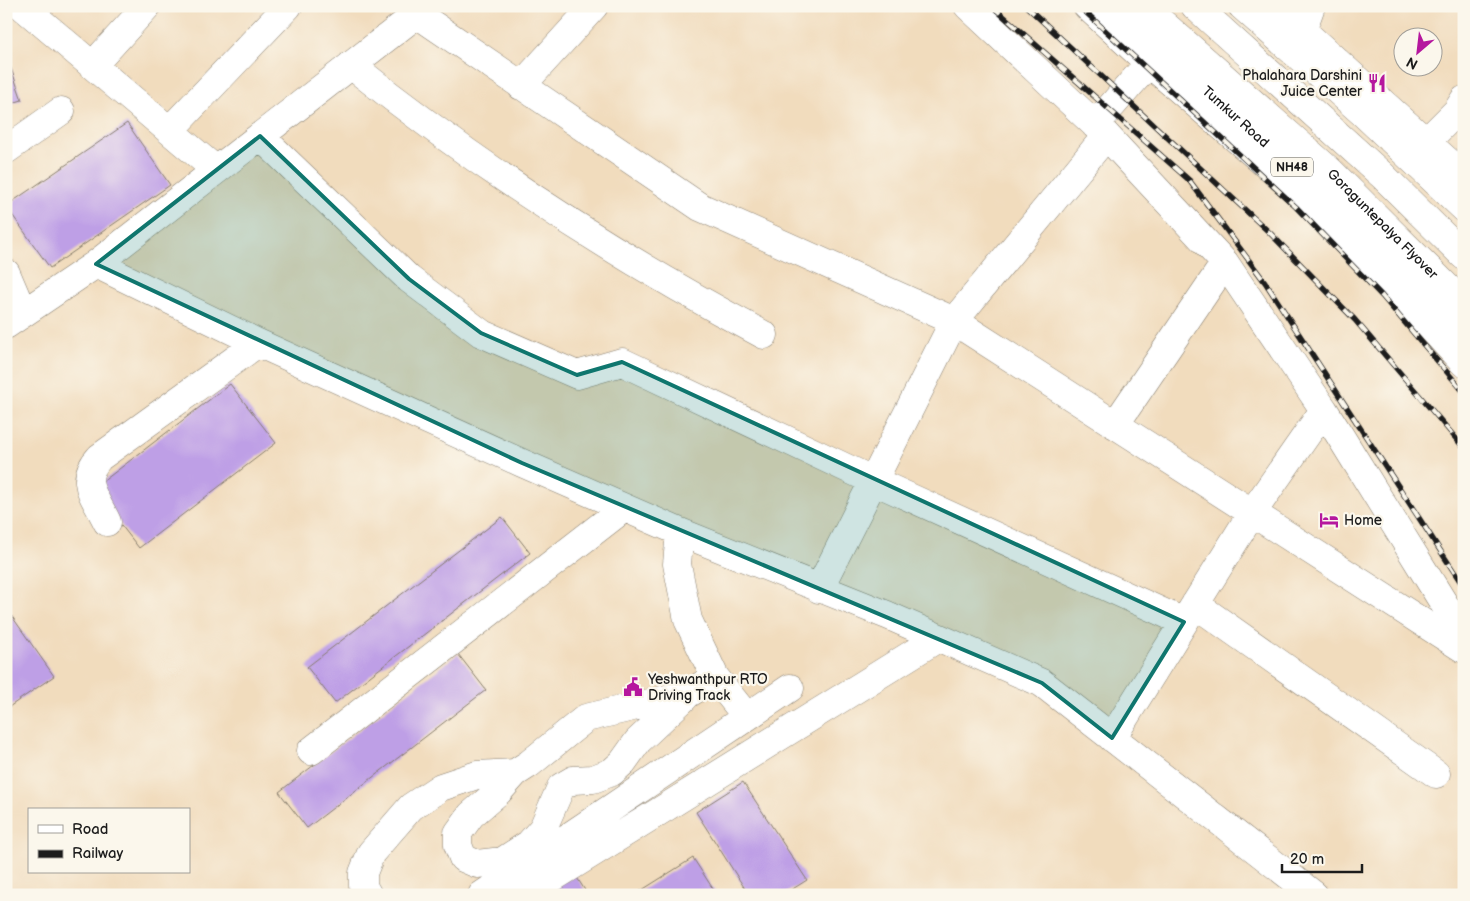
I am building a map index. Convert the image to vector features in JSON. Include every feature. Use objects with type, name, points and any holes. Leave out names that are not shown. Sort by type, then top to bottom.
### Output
[{"type":"main road","points":[[22,6],[216,170]]},
{"type":"main road","points":[[93,65],[147,6]]},
{"type":"main road","points":[[170,130],[288,6]]},
{"type":"main road","points":[[521,86],[594,6]]},
{"type":"main road","points":[[968,6],[1101,130],[1225,263],[1324,410],[1464,636]]},
{"type":"main road","points":[[1087,6],[1149,63],[1338,227],[1464,363]]},
{"type":"main road","name":"Tumkur Road","points":[[1112,6],[1287,162],[1384,255],[1464,337]]},
{"type":"main road","name":"Goraguntepalya Flyover","points":[[1143,6],[1330,171],[1464,304]]},
{"type":"main road","points":[[1195,6],[1382,175],[1464,256]]},
{"type":"main road","points":[[1242,6],[1363,113],[1464,208]]},
{"type":"main road","points":[[1274,6],[1306,18],[1426,142],[1464,176]]},
{"type":"main road","points":[[6,273],[15,319],[96,264],[421,10],[521,86],[700,207],[954,321],[1464,648]]},
{"type":"main road","points":[[819,589],[954,321],[1101,130],[1149,63]]},
{"type":"main road","points":[[352,65],[425,124],[564,219],[764,335]]},
{"type":"main road","points":[[1426,142],[1457,111],[1464,100]]},
{"type":"main road","points":[[6,150],[61,111]]},
{"type":"main road","points":[[260,136],[409,279],[481,333],[577,375],[622,362],[874,481],[1190,613],[1436,774]]},
{"type":"main road","points":[[1115,425],[1225,263]]},
{"type":"main road","points":[[96,264],[258,343],[624,508],[1042,683],[1314,895]]},
{"type":"main road","points":[[107,522],[87,480],[90,468],[100,457],[258,343]]},
{"type":"main road","points":[[1112,738],[1252,513],[1324,410]]},
{"type":"main road","points":[[312,751],[624,508]]},
{"type":"main road","points":[[680,532],[677,564],[688,620],[715,677],[747,717]]},
{"type":"main road","points":[[525,895],[938,638]]},
{"type":"main road","points":[[688,694],[586,718],[529,764],[515,772],[499,791],[471,815],[458,833],[458,845],[463,858],[477,864],[503,861],[530,844],[544,828],[561,787],[573,780],[593,779],[612,772],[623,762],[638,741],[688,694],[715,677]]},
{"type":"main road","points":[[482,895],[790,688]]},
{"type":"main road","points":[[368,895],[363,886],[363,873],[371,853],[411,807],[440,787],[477,775],[515,772]]},
{"type":"highlighted area","points":[[260,136],[409,279],[481,333],[577,375],[622,362],[1184,622],[1112,738],[1042,683],[522,463],[96,264]]},
{"type":"building","points":[[6,54],[22,100],[6,105]]},
{"type":"building","points":[[127,123],[170,185],[50,268],[6,206]]},
{"type":"building","points":[[230,384],[276,443],[139,548],[93,489]]},
{"type":"building","points":[[502,517],[530,553],[335,703],[307,667]]},
{"type":"building","points":[[6,608],[54,676],[6,709]]},
{"type":"building","points":[[458,654],[486,690],[307,828],[279,792]]},
{"type":"building","points":[[743,782],[807,880],[783,895],[749,895],[696,812]]},
{"type":"building","points":[[693,858],[717,895],[634,895]]},
{"type":"building","points":[[574,873],[588,895],[540,895]]},
{"type":"railway","points":[[992,6],[1189,180],[1265,282],[1464,587]]},
{"type":"railway","points":[[1026,6],[1270,233],[1355,320],[1464,448]]},
{"type":"railway","points":[[1079,6],[1296,207],[1382,296],[1464,392]]},
{"type":"place","name":"Phalahara Darshini Juice Center","points":[[1377,83]]},
{"type":"place","name":"Home","points":[[1329,520]]},
{"type":"place","name":"Yeshwanthpur RTO Driving Track","points":[[633,687]]}]
